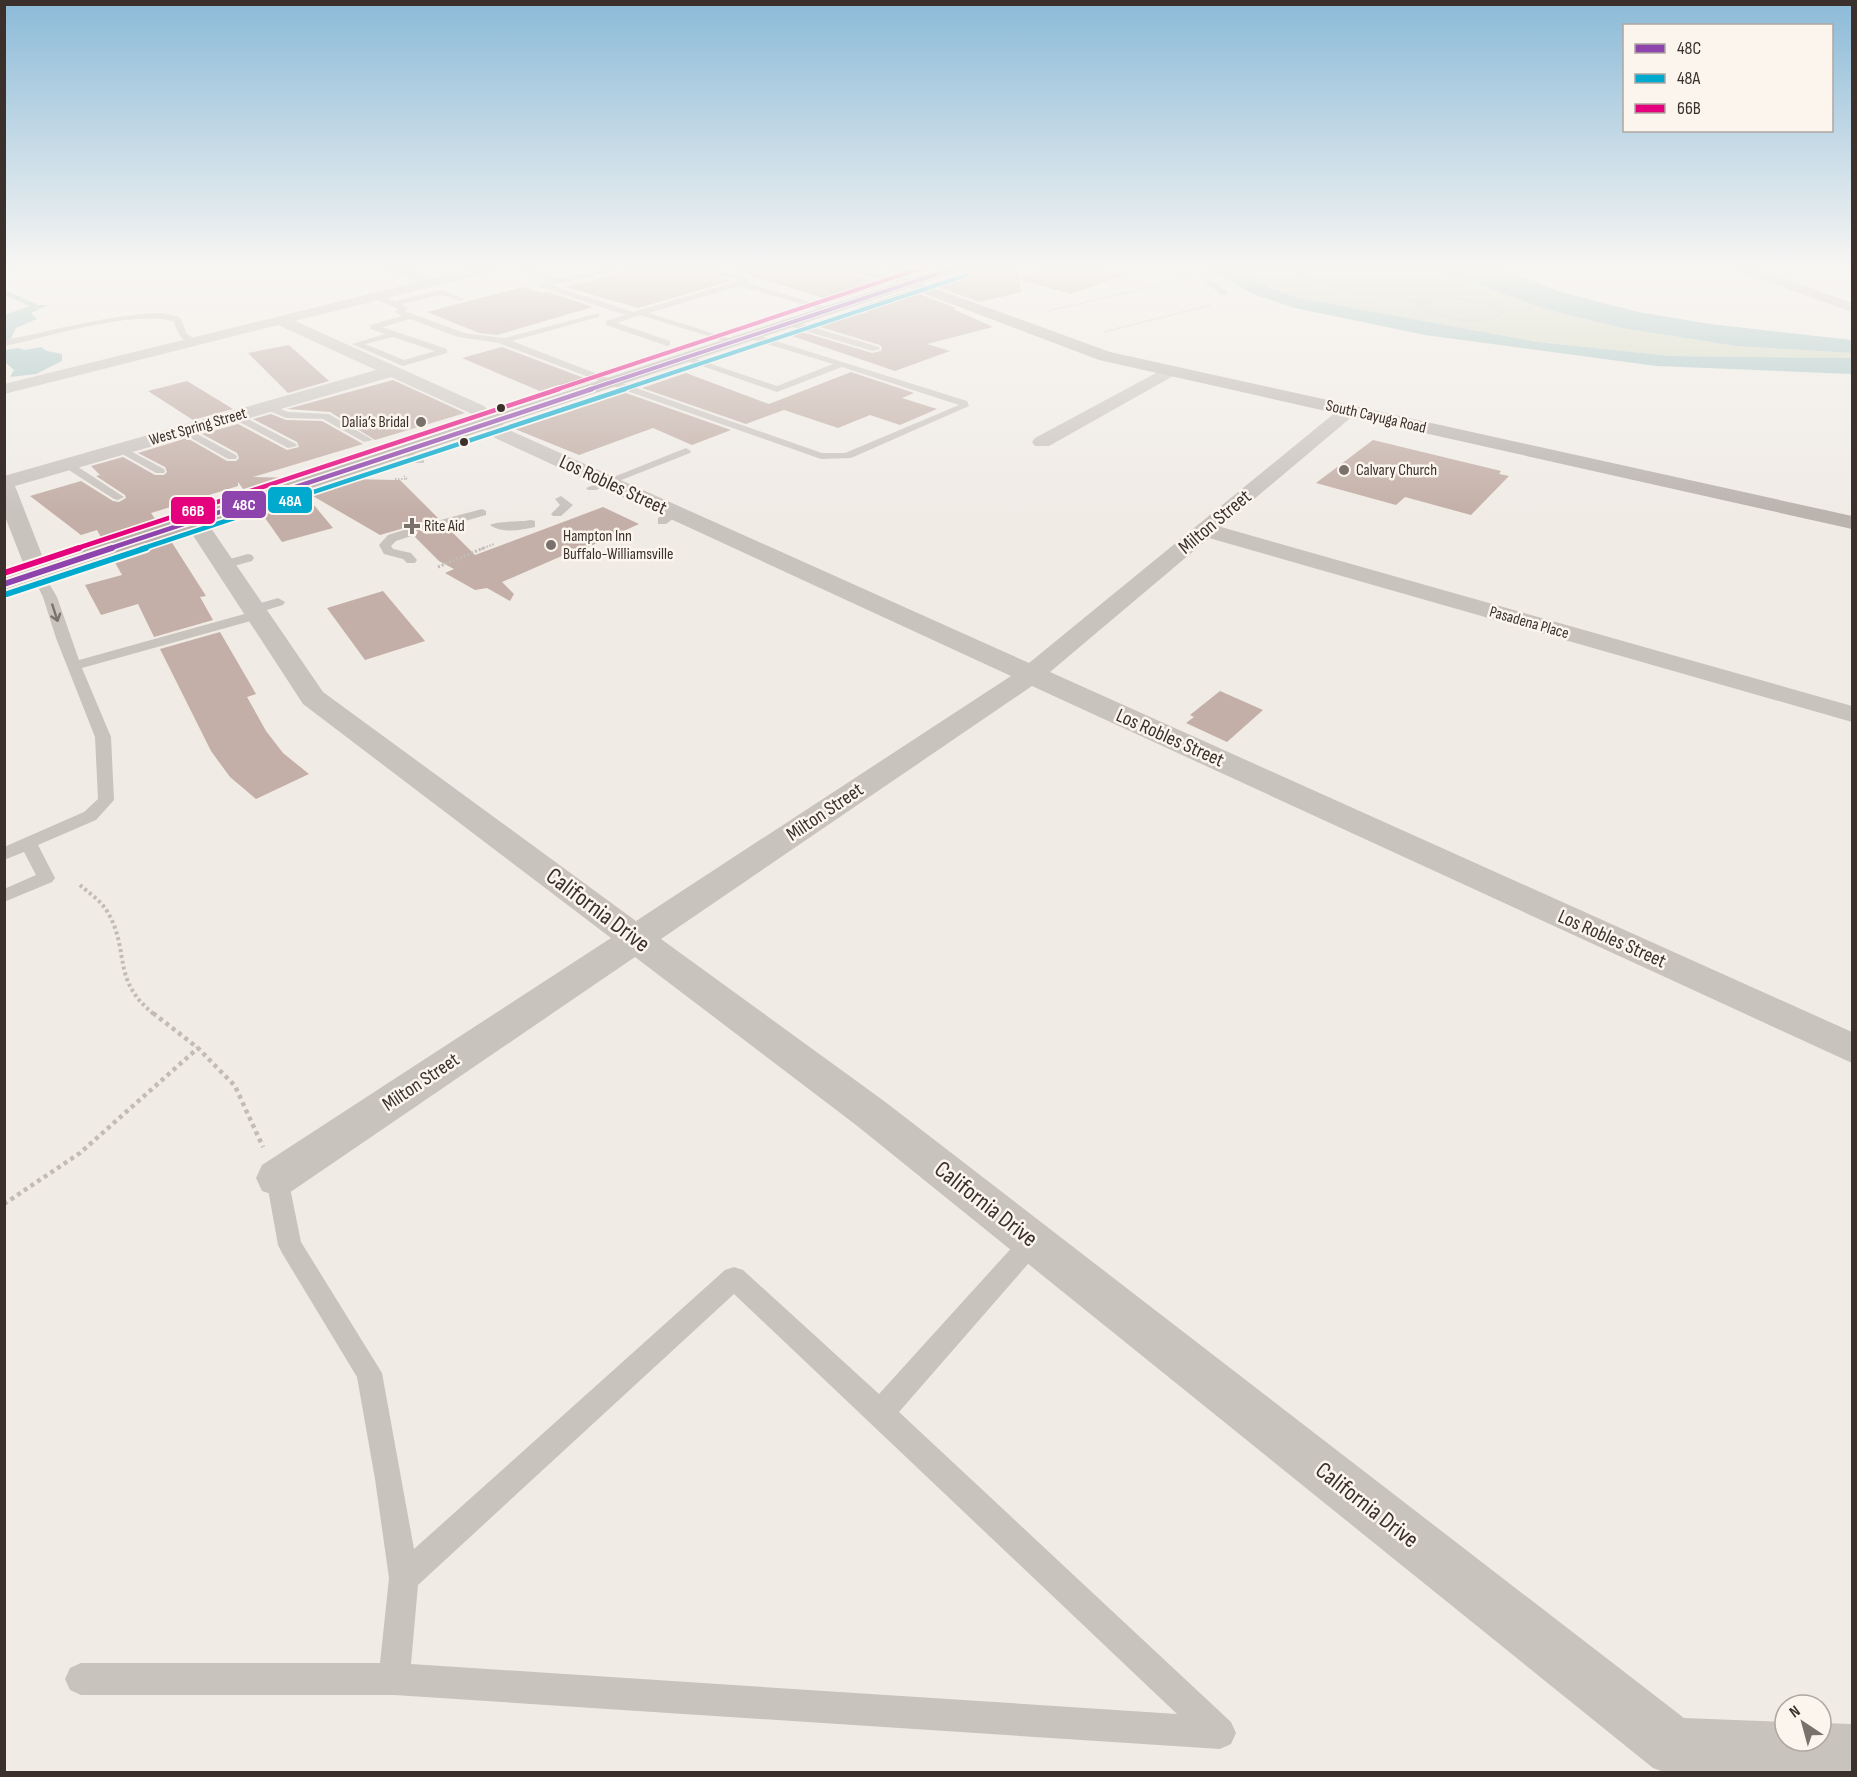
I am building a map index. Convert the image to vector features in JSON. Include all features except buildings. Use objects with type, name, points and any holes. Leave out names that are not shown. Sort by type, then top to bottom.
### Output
[{"type":"main road","points":[[4,584],[194,520],[412,456],[492,421],[713,348]]},
{"type":"street","points":[[4,389],[169,348]]},
{"type":"street","name":"Los Robles Street","points":[[341,348],[478,410],[492,421],[502,434],[599,485],[668,517],[1032,675],[1852,1048]]},
{"type":"street","name":"South Cayuga Road","points":[[1083,348],[1105,356],[1169,371],[1852,523]]},
{"type":"street","name":"West Spring Street","points":[[4,483],[392,371]]},
{"type":"street","points":[[1042,442],[1169,371]]},
{"type":"street","name":"Milton Street","points":[[277,1178],[1032,675],[1348,411]]},
{"type":"street","points":[[4,483],[37,573]]},
{"type":"street","name":"California Drive","points":[[194,520],[236,561],[313,698],[870,1113],[1674,1747],[1852,1754]]},
{"type":"street","name":"Pasadena Place","points":[[1206,530],[1852,714]]},
{"type":"lane","points":[[366,348],[403,363],[457,348]]},
{"type":"lane","points":[[449,348],[453,349]]},
{"type":"lane","points":[[522,348],[610,382],[832,458],[847,456],[964,406],[964,403],[789,348]]},
{"type":"lane","points":[[684,358],[777,389],[842,364]]},
{"type":"lane","points":[[268,407],[286,415],[325,416],[368,440]]},
{"type":"lane","points":[[236,416],[292,446]]},
{"type":"lane","points":[[186,431],[232,457]]},
{"type":"lane","points":[[121,449],[160,471]]},
{"type":"lane","points":[[599,485],[686,451]]},
{"type":"lane","points":[[68,465],[118,497]]},
{"type":"lane","points":[[557,514],[567,505],[561,499]]},
{"type":"lane","points":[[426,528],[482,513]]},
{"type":"lane","points":[[496,525],[514,527],[531,524]]},
{"type":"lane","points":[[410,532],[392,538],[385,544],[388,551],[407,556],[411,560]]},
{"type":"lane","points":[[4,854],[90,816],[106,800],[103,737],[50,597],[37,573]]},
{"type":"lane","points":[[72,660],[262,609]]},
{"type":"lane","points":[[4,896],[46,878],[29,844]]},
{"type":"lane","points":[[277,1178],[290,1245],[369,1373],[389,1479],[404,1578],[394,1678]]},
{"type":"lane","points":[[880,1413],[1033,1241]]},
{"type":"lane","points":[[81,1679],[394,1678],[1220,1733],[734,1278],[404,1578]]},
{"type":"path","points":[[438,567],[502,541]]},
{"type":"path","points":[[80,885],[106,909],[115,927],[126,980],[140,1002],[198,1047],[235,1086],[277,1178]]},
{"type":"path","points":[[4,1204],[80,1153],[198,1047]]},
{"type":"green space","points":[[1594,348],[1768,348],[1852,353],[1852,358],[1671,356]]},
{"type":"water","points":[[18,348],[25,350],[42,348],[62,354],[62,361],[36,374],[10,377],[14,370],[5,362],[5,350]]},
{"type":"water","points":[[1521,348],[1594,348],[1671,356],[1852,358],[1852,374],[1656,366]]},
{"type":"water","points":[[1768,348],[1852,348],[1852,353]]},
{"type":"transit line","name":"66B","points":[[4,573],[681,348]]},
{"type":"transit line","name":"48C","points":[[4,584],[714,348]]},
{"type":"transit line","name":"48A","points":[[7,594],[748,348]]},
{"type":"place","name":"Dalia’s Bridal","points":[[421,422]]},
{"type":"place","name":"Calvary Church","points":[[1344,470]]},
{"type":"place","name":"Rite Aid","points":[[412,526]]},
{"type":"place","name":"Hampton Inn Buffalo-Williamsville","points":[[551,545]]}]
